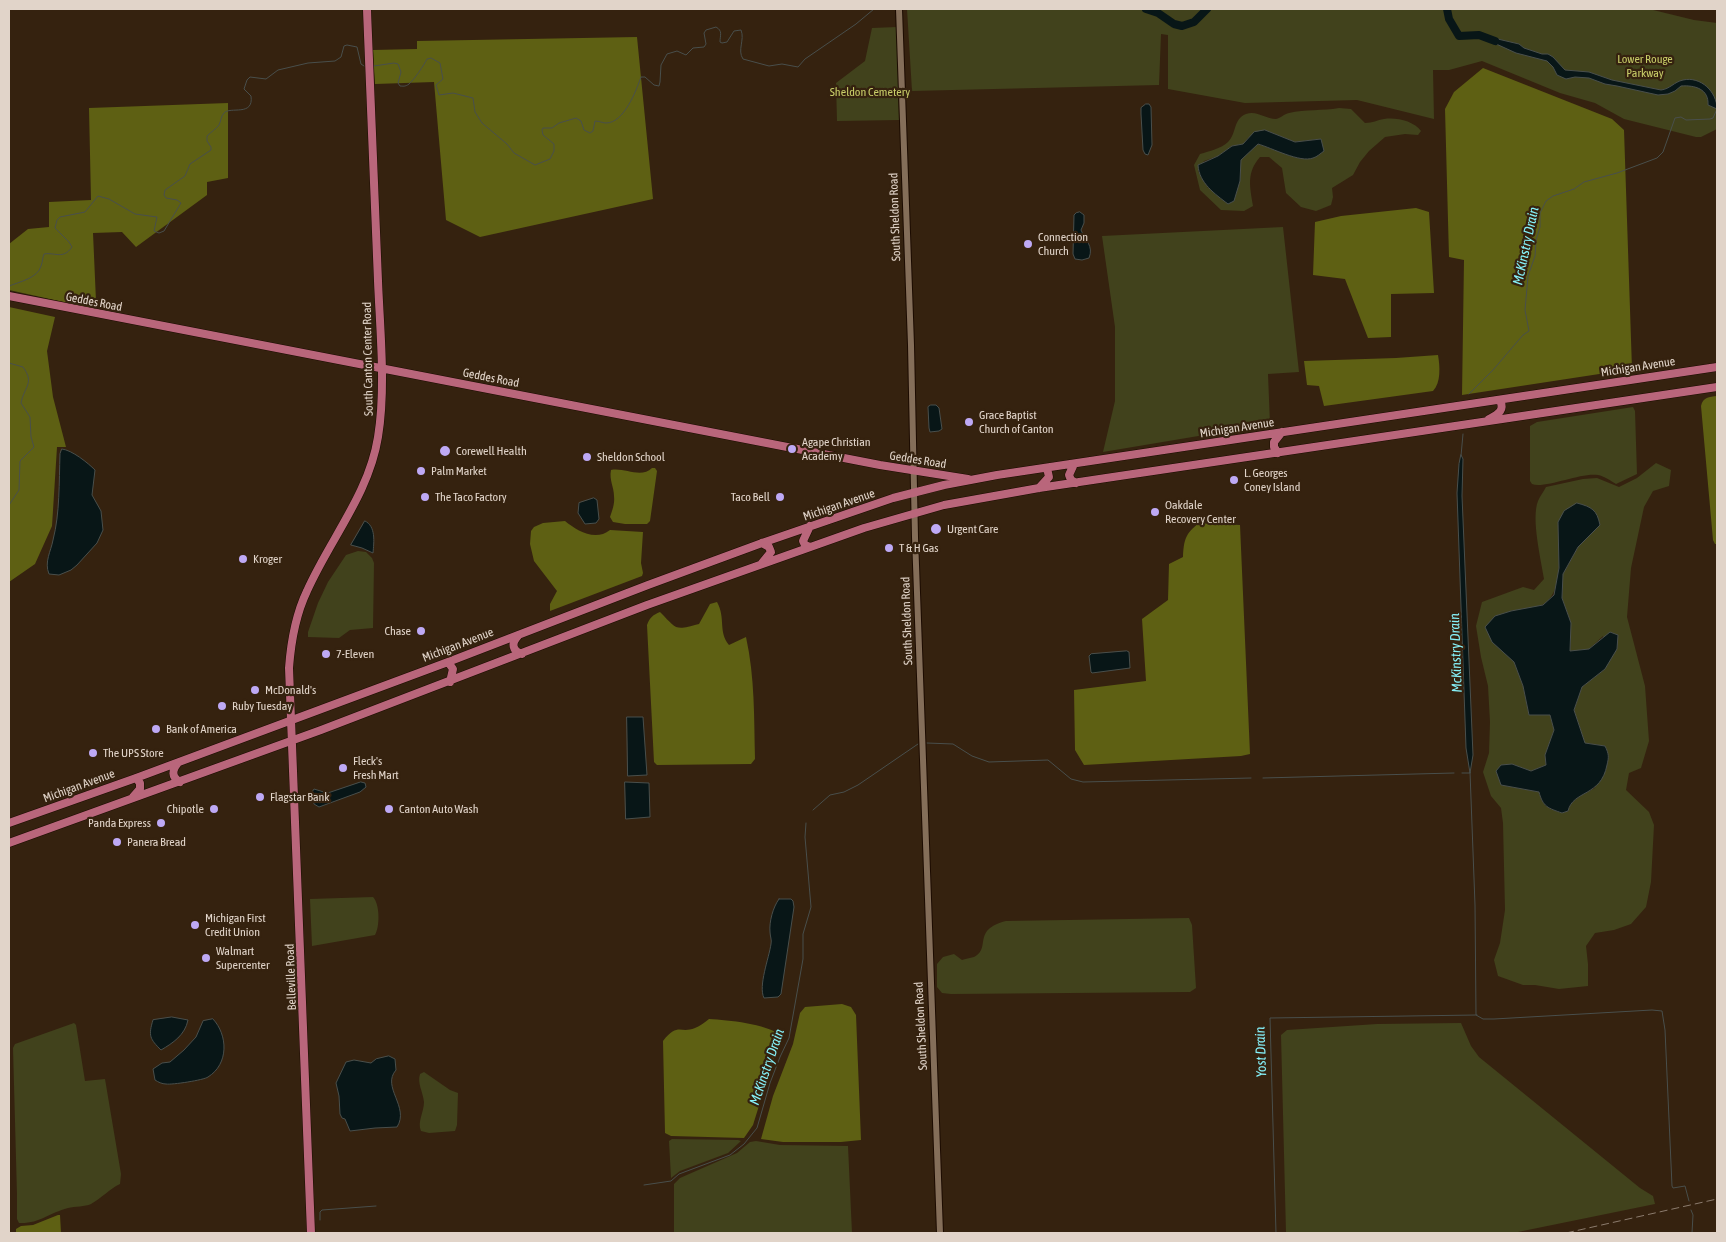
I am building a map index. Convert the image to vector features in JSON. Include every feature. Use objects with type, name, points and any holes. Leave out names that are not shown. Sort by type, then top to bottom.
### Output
[{"type":"main road","name":"South Canton Center Road","points":[[291,720],[289,677],[293,632],[308,587],[357,498],[370,467],[380,425],[381,369],[367,9]]},
{"type":"main road","name":"Geddes Road","points":[[9,296],[381,369],[914,471],[970,480]]},
{"type":"main road","name":"Michigan Avenue","points":[[9,823],[448,662],[762,543],[914,492],[970,480],[1047,468],[1717,367]]},
{"type":"main road","points":[[9,844],[450,682],[647,605],[864,528],[914,513],[969,500],[1039,488],[1717,387]]},
{"type":"main road","points":[[1485,422],[1500,412],[1502,407],[1500,400]]},
{"type":"main road","points":[[1278,453],[1274,447],[1274,442],[1282,432]]},
{"type":"main road","points":[[1074,464],[1069,474],[1071,480],[1076,483]]},
{"type":"main road","points":[[1039,488],[1049,477],[1047,468]]},
{"type":"main road","points":[[810,526],[803,540],[805,545],[810,547]]},
{"type":"main road","points":[[761,564],[770,552],[769,547],[762,543]]},
{"type":"main road","points":[[520,634],[515,638],[513,646],[516,652],[522,654]]},
{"type":"main road","points":[[448,662],[454,669],[450,682]]},
{"type":"main road","name":"Belleville Road","points":[[291,720],[311,1233]]},
{"type":"main road","points":[[179,761],[173,772],[175,778],[180,782]]},
{"type":"main road","points":[[129,800],[140,790],[140,783],[136,778]]},
{"type":"street","name":"South Sheldon Road","points":[[899,9],[914,513],[940,1233]]},
{"type":"green space","name":"Lower Rouge Parkway","points":[[907,9],[1649,9],[1694,20],[1717,23],[1717,129],[1701,137],[1696,137],[1624,119],[1595,103],[1560,93],[1482,61],[1449,70],[1433,70],[1434,119],[1357,100],[1245,103],[1168,89],[1168,35],[1161,34],[1159,85],[912,91]]},
{"type":"green space","name":"Sheldon Cemetery","points":[[897,27],[899,120],[837,121],[836,83],[865,61],[872,28]]},
{"type":"green space","points":[[1351,109],[1365,123],[1382,119],[1404,120],[1421,131],[1418,135],[1405,134],[1385,137],[1369,151],[1353,175],[1332,188],[1333,197],[1331,205],[1316,211],[1301,207],[1286,193],[1282,168],[1269,157],[1260,157],[1253,169],[1250,180],[1253,206],[1244,211],[1221,210],[1200,190],[1194,165],[1200,154],[1218,148],[1228,142],[1242,116],[1254,113],[1276,119],[1295,112]],"holes":[[[1265,130],[1295,142],[1320,139],[1292,156],[1258,144],[1208,188],[1198,171],[1204,161],[1218,156],[1232,146],[1243,144],[1248,138]]]},
{"type":"green space","points":[[1283,227],[1299,372],[1268,374],[1270,424],[1103,452],[1115,401],[1115,327],[1102,236]]},
{"type":"green space","points":[[1633,407],[1635,411],[1637,474],[1616,484],[1603,476],[1591,475],[1545,484],[1532,484],[1530,481],[1530,426],[1537,422]]},
{"type":"green space","points":[[1656,463],[1671,470],[1669,486],[1653,491],[1644,507],[1631,568],[1627,617],[1645,686],[1649,741],[1641,768],[1629,773],[1626,790],[1649,812],[1654,825],[1651,882],[1646,907],[1631,924],[1614,930],[1595,933],[1586,946],[1588,986],[1559,989],[1523,985],[1498,976],[1494,960],[1500,943],[1505,910],[1503,823],[1501,808],[1491,796],[1483,772],[1489,753],[1490,722],[1488,686],[1476,626],[1482,602],[1523,587],[1534,590],[1544,579],[1537,539],[1536,509],[1546,487],[1597,478],[1619,487],[1637,478]],"holes":[[[1558,522],[1600,525],[1578,547],[1563,574],[1562,598],[1571,623],[1570,652],[1589,649],[1603,636],[1605,669],[1582,687],[1574,710],[1585,743],[1605,746],[1595,788],[1578,797],[1568,811],[1562,813],[1547,806],[1542,801],[1539,792],[1501,785],[1512,764],[1531,771],[1546,765],[1545,755],[1554,730],[1550,715],[1529,715],[1523,686],[1514,662],[1511,611],[1538,606],[1545,603],[1551,596],[1558,577]]]},
{"type":"green space","points":[[358,551],[366,552],[374,563],[373,628],[350,630],[339,638],[308,637],[318,603],[328,582],[346,555]]},
{"type":"green space","points":[[373,897],[377,905],[378,916],[378,927],[375,935],[312,946],[310,899]]},
{"type":"green space","points":[[1189,918],[1192,925],[1196,988],[1190,992],[951,994],[942,993],[937,987],[937,964],[943,957],[954,954],[962,960],[974,957],[982,949],[985,934],[989,929],[1006,921]]},
{"type":"green space","points":[[74,1023],[76,1025],[85,1081],[105,1079],[121,1174],[120,1184],[89,1205],[68,1208],[32,1222],[19,1223],[17,1219],[13,1048],[15,1044]]},
{"type":"green space","points":[[1461,1023],[1471,1046],[1479,1057],[1640,1188],[1653,1196],[1655,1204],[1513,1233],[1286,1233],[1281,1035],[1287,1030],[1377,1024]]},
{"type":"green space","points":[[424,1072],[450,1090],[458,1093],[457,1125],[455,1131],[429,1133],[421,1131],[420,1124],[424,1102],[419,1077]]},
{"type":"green space","points":[[672,1139],[741,1141],[728,1153],[680,1171],[671,1178],[669,1141]]},
{"type":"green space","points":[[756,1141],[780,1145],[848,1146],[852,1233],[674,1233],[674,1184],[680,1178],[737,1153],[750,1142]]},
{"type":"shaded area","points":[[1485,36],[1519,44],[1524,48],[1542,54],[1548,54],[1565,70],[1589,72],[1612,80],[1661,90],[1683,80],[1696,80],[1711,91],[1717,109],[1708,105],[1704,92],[1691,86],[1681,86],[1668,94],[1658,95],[1605,84],[1589,78],[1575,77],[1566,79],[1557,75],[1547,61],[1516,53],[1494,43]]},
{"type":"shaded area","points":[[637,37],[653,199],[480,237],[446,220],[434,82],[375,84],[373,50],[417,49],[417,41]]},
{"type":"shaded area","points":[[1483,68],[1612,119],[1624,130],[1632,369],[1462,395],[1464,260],[1449,257],[1445,109],[1454,92]]},
{"type":"shaded area","points":[[228,103],[228,178],[207,182],[207,195],[136,247],[122,232],[93,233],[96,301],[91,308],[9,290],[9,244],[28,229],[49,227],[49,202],[91,200],[89,108]]},
{"type":"shaded area","points":[[1149,104],[1151,107],[1152,145],[1148,155],[1143,150],[1141,114],[1141,108]]},
{"type":"shaded area","points":[[1265,130],[1295,142],[1321,139],[1324,151],[1313,158],[1307,159],[1258,144],[1241,160],[1240,181],[1234,201],[1228,204],[1205,183],[1201,177],[1198,165],[1218,156],[1232,146],[1243,144],[1254,132]]},
{"type":"shaded area","points":[[1416,208],[1429,212],[1434,293],[1391,294],[1391,337],[1368,338],[1345,279],[1313,275],[1315,222],[1341,216]]},
{"type":"shaded area","points":[[1080,212],[1084,215],[1084,223],[1081,230],[1090,250],[1089,258],[1082,260],[1075,259],[1073,254],[1074,215]]},
{"type":"shaded area","points":[[9,307],[55,317],[47,351],[53,397],[66,447],[57,447],[52,526],[35,564],[9,582]]},
{"type":"shaded area","points":[[1438,355],[1439,379],[1433,391],[1324,406],[1319,386],[1307,385],[1304,361]]},
{"type":"shaded area","points":[[1717,396],[1717,544],[1715,544],[1713,540],[1701,406],[1705,399]]},
{"type":"shaded area","points":[[936,405],[939,408],[942,429],[939,431],[930,432],[928,407]]},
{"type":"shaded area","points":[[62,449],[75,454],[95,470],[92,495],[101,511],[103,530],[97,543],[77,565],[59,575],[49,574],[47,565],[57,519],[60,454]]},
{"type":"shaded area","points":[[1461,455],[1463,459],[1462,496],[1473,755],[1470,773],[1466,748],[1457,493]]},
{"type":"shaded area","points":[[655,468],[657,471],[650,521],[647,524],[613,522],[610,517],[614,499],[611,470],[643,473]]},
{"type":"shaded area","points":[[594,498],[597,500],[599,519],[596,523],[585,524],[578,513],[579,503]]},
{"type":"shaded area","points":[[1577,503],[1593,510],[1600,525],[1578,547],[1563,574],[1562,598],[1571,623],[1570,651],[1589,649],[1610,632],[1618,635],[1617,649],[1605,669],[1582,687],[1574,710],[1585,743],[1605,746],[1608,760],[1604,775],[1599,783],[1575,799],[1568,811],[1562,813],[1547,806],[1542,801],[1539,792],[1501,785],[1496,771],[1501,765],[1512,764],[1531,771],[1546,765],[1545,755],[1554,730],[1550,715],[1529,715],[1523,686],[1514,662],[1492,642],[1485,627],[1495,616],[1543,605],[1554,595],[1559,568],[1558,522],[1564,511]]},
{"type":"shaded area","points":[[365,521],[369,523],[373,530],[373,553],[351,545]]},
{"type":"shaded area","points":[[565,521],[580,531],[592,535],[598,535],[610,530],[643,532],[642,576],[550,611],[550,604],[557,591],[534,561],[530,544],[531,531],[534,527],[543,523]]},
{"type":"shaded area","points":[[1199,523],[1240,525],[1250,754],[1084,765],[1075,750],[1074,690],[1146,681],[1142,619],[1168,600],[1169,564],[1183,557],[1186,538]]},
{"type":"shaded area","points":[[717,602],[720,608],[724,635],[729,645],[746,637],[753,683],[755,759],[751,764],[657,765],[654,762],[647,625],[655,614],[660,612],[676,627],[680,628],[699,624],[710,604]]},
{"type":"shaded area","points":[[1129,652],[1130,668],[1091,672],[1089,656],[1091,654]]},
{"type":"shaded area","points":[[627,717],[643,717],[647,775],[628,776]]},
{"type":"shaded area","points":[[361,782],[365,783],[366,787],[360,792],[319,807],[314,804],[312,792],[314,789],[327,793]]},
{"type":"shaded area","points":[[625,782],[649,783],[650,817],[626,819]]},
{"type":"shaded area","points":[[779,899],[791,899],[794,907],[781,994],[778,997],[764,998],[762,986],[771,942],[770,924],[773,910]]},
{"type":"shaded area","points":[[842,1004],[851,1007],[856,1015],[861,1140],[783,1142],[761,1139],[773,1096],[793,1044],[800,1013],[805,1007]]},
{"type":"shaded area","points":[[172,1017],[188,1020],[178,1038],[161,1050],[154,1043],[150,1034],[153,1020]]},
{"type":"shaded area","points":[[213,1019],[222,1033],[224,1041],[223,1057],[215,1071],[208,1077],[195,1081],[165,1084],[155,1080],[153,1069],[162,1063],[170,1062],[196,1037],[203,1021]]},
{"type":"shaded area","points":[[709,1019],[756,1025],[781,1035],[753,1125],[744,1138],[671,1136],[665,1133],[663,1041],[676,1030],[690,1030]]},
{"type":"shaded area","points":[[389,1056],[395,1059],[396,1070],[392,1077],[392,1083],[400,1112],[400,1120],[397,1127],[350,1131],[345,1119],[340,1114],[336,1083],[346,1062],[354,1060],[371,1063],[376,1059]]},
{"type":"shaded area","points":[[60,1215],[61,1233],[16,1233],[16,1229],[21,1226],[33,1225]]},
{"type":"waterway","points":[[374,66],[398,64],[401,72],[398,83],[400,86],[406,86],[427,59],[431,58],[440,63],[443,79],[436,85],[439,95],[453,93],[473,98],[475,112],[482,123],[507,144],[514,153],[535,165],[550,159],[554,151],[554,144],[543,135],[543,128],[552,128],[559,123],[576,118],[581,121],[584,130],[590,133],[593,131],[595,121],[612,122],[624,112],[641,77],[645,77],[654,85],[659,86],[661,65],[667,54],[677,51],[686,55],[693,48],[704,47],[706,44],[704,33],[706,30],[716,27],[720,30],[720,42],[722,43],[727,42],[734,31],[741,30],[741,56],[743,59],[769,66],[782,64],[798,67],[805,59],[856,24],[874,9]]},
{"type":"waterway","points":[[1146,9],[1158,13],[1174,24],[1182,26],[1194,22],[1207,9]]},
{"type":"waterway","points":[[1447,9],[1449,19],[1459,36],[1479,35],[1495,41]]},
{"type":"waterway","points":[[9,286],[36,274],[41,266],[44,254],[59,255],[69,251],[72,247],[69,242],[55,228],[57,220],[60,217],[85,212],[98,196],[109,199],[135,214],[157,217],[154,231],[159,233],[164,231],[181,203],[177,200],[166,198],[164,195],[165,190],[185,176],[190,164],[211,150],[207,136],[219,125],[224,113],[249,107],[251,96],[244,89],[250,77],[266,79],[278,70],[308,63],[335,61],[341,57],[344,46],[347,45],[357,47],[361,64],[364,66]]},
{"type":"waterway","name":"McKinstry Drain","points":[[1469,394],[1493,370],[1523,335],[1529,331],[1525,310],[1528,276],[1535,256],[1536,240],[1540,227],[1540,213],[1546,201],[1553,196],[1574,189],[1584,182],[1617,173],[1657,158],[1663,152],[1675,118],[1681,117],[1686,120],[1710,119],[1713,118],[1717,109]]},
{"type":"waterway","points":[[9,363],[23,367],[28,377],[28,385],[21,403],[30,417],[31,437],[34,447],[20,461],[19,490],[9,505]]},
{"type":"waterway","name":"McKinstry Drain","points":[[1461,456],[1463,434]]},
{"type":"waterway","name":"McKinstry Drain","points":[[927,743],[953,744],[972,756],[989,762],[1048,760],[1071,779],[1083,782],[1251,778]]},
{"type":"waterway","name":"McKinstry Drain","points":[[813,810],[830,795],[844,792],[858,785],[918,744]]},
{"type":"waterway","points":[[1470,772],[1475,905],[1476,1015],[1483,1019],[1494,1019],[1662,1011],[1665,1030],[1672,1186],[1673,1188],[1685,1186],[1689,1201]]},
{"type":"waterway","name":"McKinstry Drain","points":[[1263,778],[1454,773]]},
{"type":"waterway","name":"McKinstry Drain","points":[[1462,773],[1470,773]]},
{"type":"waterway","name":"McKinstry Drain","points":[[644,1185],[671,1181],[679,1174],[730,1155],[744,1144],[757,1128],[770,1083],[789,1038],[803,959],[803,934],[811,907],[805,837],[806,823]]},
{"type":"waterway","name":"Yost Drain","points":[[1276,1233],[1270,1018],[1477,1015]]},
{"type":"waterway","name":"McKinstry Drain","points":[[320,1220],[320,1212],[322,1210],[376,1206]]},
{"type":"waterway","points":[[1691,1210],[1693,1215],[1692,1233]]},
{"type":"railway","points":[[1566,1233],[1717,1199]]},
{"type":"place","name":"Connection Church","points":[[1028,244]]},
{"type":"place","name":"Grace Baptist Church of Canton","points":[[969,422]]},
{"type":"place","name":"Agape Christian Academy","points":[[792,449]]},
{"type":"place","name":"Corewell Health","points":[[445,451]]},
{"type":"place","name":"Sheldon School","points":[[587,457]]},
{"type":"place","name":"Palm Market","points":[[421,471]]},
{"type":"place","name":"L. Georges Coney Island","points":[[1234,480]]},
{"type":"place","name":"The Taco Factory","points":[[425,497]]},
{"type":"place","name":"Taco Bell","points":[[780,497]]},
{"type":"place","name":"Oakdale Recovery Center","points":[[1155,512]]},
{"type":"place","name":"Urgent Care","points":[[936,529]]},
{"type":"place","name":"T & H Gas","points":[[889,548]]},
{"type":"place","name":"Kroger","points":[[243,559]]},
{"type":"place","name":"Chase","points":[[421,631]]},
{"type":"place","name":"7-Eleven","points":[[326,654]]},
{"type":"place","name":"McDonald's","points":[[255,690]]},
{"type":"place","name":"Ruby Tuesday","points":[[222,706]]},
{"type":"place","name":"Bank of America","points":[[156,729]]},
{"type":"place","name":"The UPS Store","points":[[93,753]]},
{"type":"place","name":"Fleck's Fresh Mart","points":[[343,768]]},
{"type":"place","name":"Flagstar Bank","points":[[260,797]]},
{"type":"place","name":"Chipotle","points":[[214,809]]},
{"type":"place","name":"Canton Auto Wash","points":[[389,809]]},
{"type":"place","name":"Panda Express","points":[[161,823]]},
{"type":"place","name":"Panera Bread","points":[[117,842]]},
{"type":"place","name":"Michigan First Credit Union","points":[[195,925]]},
{"type":"place","name":"Walmart Supercenter","points":[[206,958]]}]
